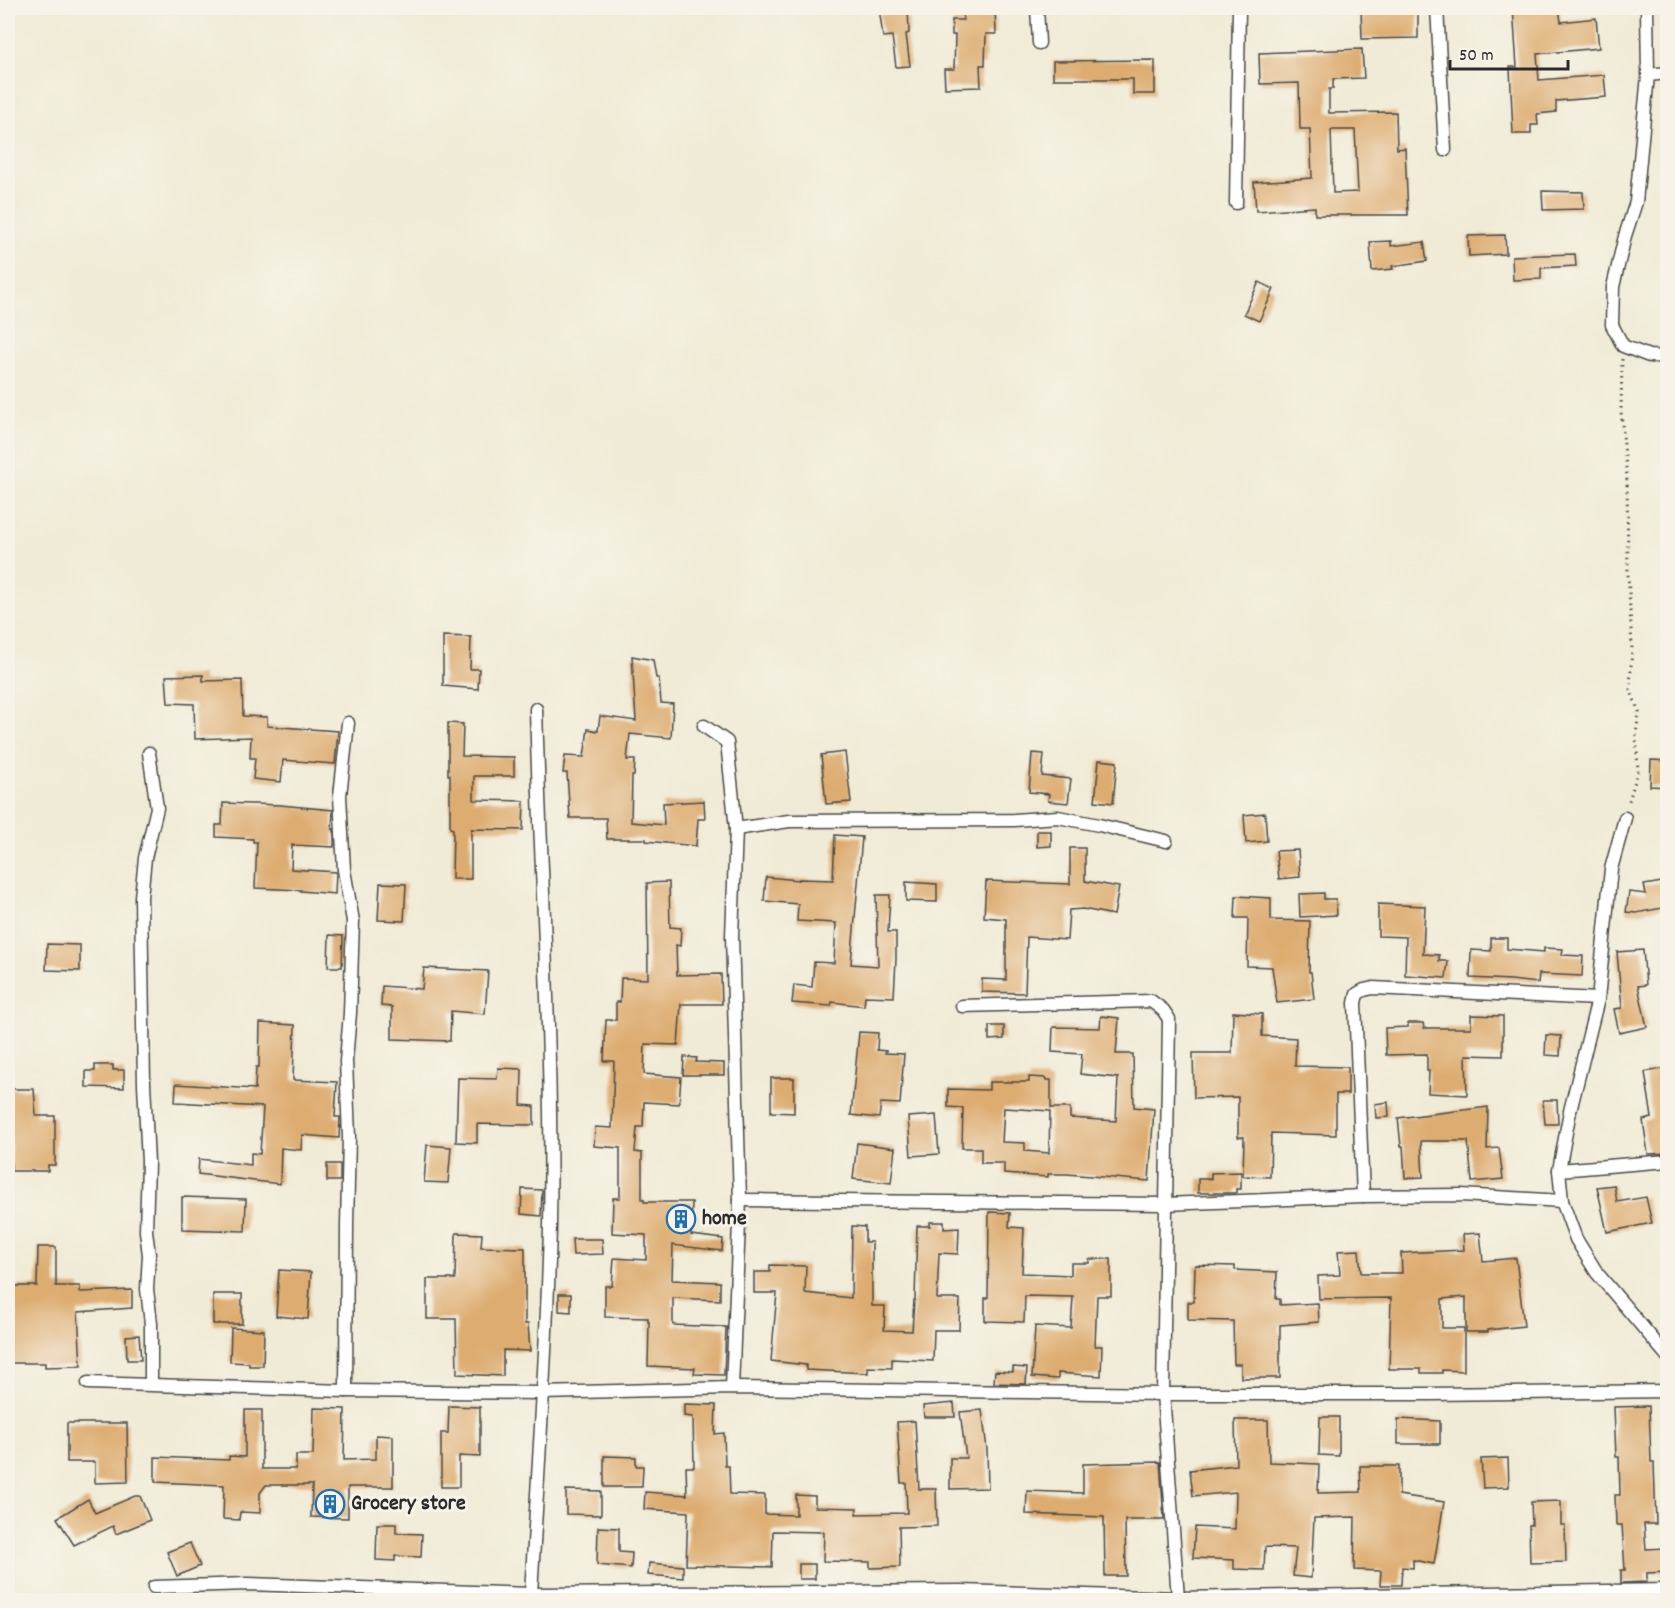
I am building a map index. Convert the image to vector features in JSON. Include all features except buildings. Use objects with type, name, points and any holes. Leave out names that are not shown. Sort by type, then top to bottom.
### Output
[{"type":"street","points":[[1037,8],[1039,43]]},
{"type":"street","points":[[1236,203],[1239,8]]},
{"type":"street","points":[[1437,8],[1445,150]]},
{"type":"street","points":[[1647,8],[1648,75],[1636,202],[1625,236],[1614,287],[1611,325],[1623,346],[1649,357],[1668,357]]},
{"type":"street","points":[[1648,75],[1668,73]]},
{"type":"street","points":[[531,1594],[550,1228],[550,1045],[536,709]]},
{"type":"street","points":[[346,1391],[349,1116],[346,1061],[350,1013],[352,921],[344,870],[340,796],[348,723]]},
{"type":"street","points":[[704,726],[727,742],[736,829],[732,936],[740,1200],[732,1388]]},
{"type":"street","points":[[149,753],[157,808],[145,858],[141,897],[144,1084],[148,1162],[147,1289],[151,1324],[151,1384]]},
{"type":"street","points":[[736,829],[789,821],[1058,818],[1166,841]]},
{"type":"street","points":[[1625,818],[1611,869],[1598,999],[1570,1111],[1559,1170],[1562,1201],[1576,1239],[1596,1273],[1668,1356]]},
{"type":"street","points":[[1363,1196],[1355,1003],[1357,994],[1373,988],[1598,999]]},
{"type":"street","points":[[962,1006],[1151,1001],[1163,1010],[1169,1019],[1163,1394],[1178,1598]]},
{"type":"street","points":[[1559,1170],[1668,1161]]},
{"type":"street","points":[[740,1200],[1165,1204],[1363,1196],[1461,1195],[1562,1201]]},
{"type":"street","points":[[88,1383],[346,1391],[542,1393],[732,1388],[1429,1395],[1668,1391]]},
{"type":"street","points":[[154,1587],[248,1584],[531,1594],[1178,1598],[1668,1590]]},
{"type":"path","points":[[1623,346],[1621,412],[1627,478],[1628,574],[1632,646],[1630,689],[1639,712],[1635,735],[1638,771],[1625,818]]},
{"type":"place","name":"home","points":[[681,1219]]},
{"type":"place","name":"Grocery store","points":[[330,1504]]}]
